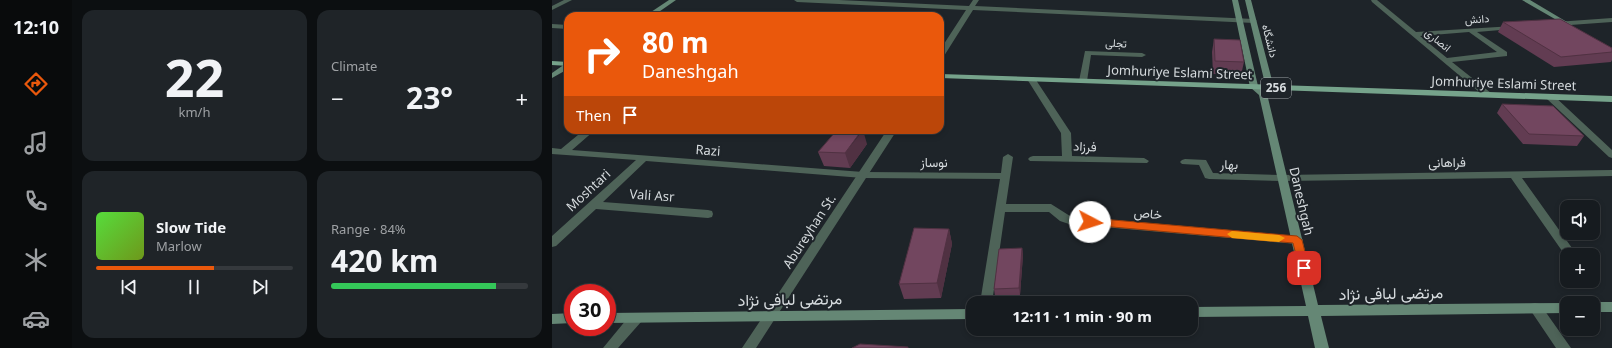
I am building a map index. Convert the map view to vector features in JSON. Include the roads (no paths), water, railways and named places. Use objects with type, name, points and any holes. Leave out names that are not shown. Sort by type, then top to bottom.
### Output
[{"type":"main road","points":[[654,12],[673,0]]},
{"type":"main road","name":"دانشگاه","points":[[1235,0],[1254,87]]},
{"type":"main road","name":"دانشگاه","points":[[1248,0],[1270,88]]},
{"type":"main road","points":[[1525,0],[1578,31]]},
{"type":"main road","points":[[552,63],[564,64]]},
{"type":"main road","points":[[552,76],[564,68]]},
{"type":"main road","name":"Jomhuriye Eslami Street","points":[[944,76],[1612,99]]},
{"type":"main road","name":"Daneshgah","points":[[1254,87],[1263,94],[1322,348]]},
{"type":"main road","points":[[1600,307],[1612,307]]},
{"type":"main road","name":"مرتضی لبافی نژاد","points":[[1198,312],[1560,308]]},
{"type":"main road","name":"مرتضی لبافی نژاد","points":[[616,318],[966,314]]},
{"type":"main road","points":[[552,319],[564,318]]},
{"type":"street","points":[[552,8],[569,0]]},
{"type":"street","points":[[797,0],[917,3],[971,8],[1254,21]]},
{"type":"street","points":[[944,50],[976,0]]},
{"type":"street","name":"انصاری","points":[[1374,1],[1488,95]]},
{"type":"street","points":[[1549,24],[1612,20]]},
{"type":"street","points":[[552,26],[564,28]]},
{"type":"street","name":"دانش","points":[[1414,34],[1517,27]]},
{"type":"street","points":[[1446,60],[1504,54],[1470,30]]},
{"type":"street","points":[[1083,81],[1088,53],[1142,55]]},
{"type":"street","name":"فرزاد","points":[[1031,79],[1066,133],[1067,159],[1144,161]]},
{"type":"street","points":[[1550,97],[1612,155]]},
{"type":"street","points":[[562,152],[585,134]]},
{"type":"street","name":"Abureyhan St.","points":[[750,348],[889,134]]},
{"type":"street","name":"Razi","points":[[552,151],[862,175]]},
{"type":"street","points":[[987,296],[1008,157]]},
{"type":"street","name":"Moshtari","points":[[552,243],[644,158]]},
{"type":"street","points":[[1033,159],[1067,159]]},
{"type":"street","name":"بهار","points":[[1185,162],[1202,162],[1209,176],[1282,178]]},
{"type":"street","name":"فراهانی","points":[[1282,178],[1612,173]]},
{"type":"street","points":[[1514,174],[1566,248]]},
{"type":"street","name":"نوساز","points":[[862,175],[1005,176]]},
{"type":"street","name":"Vali Asr","points":[[593,205],[708,214]]},
{"type":"street","name":"خاص","points":[[1000,208],[1051,208],[1069,220],[1297,240]]},
{"type":"street","points":[[1535,308],[1564,348]]},
{"type":"street","points":[[610,348],[636,318]]}]
